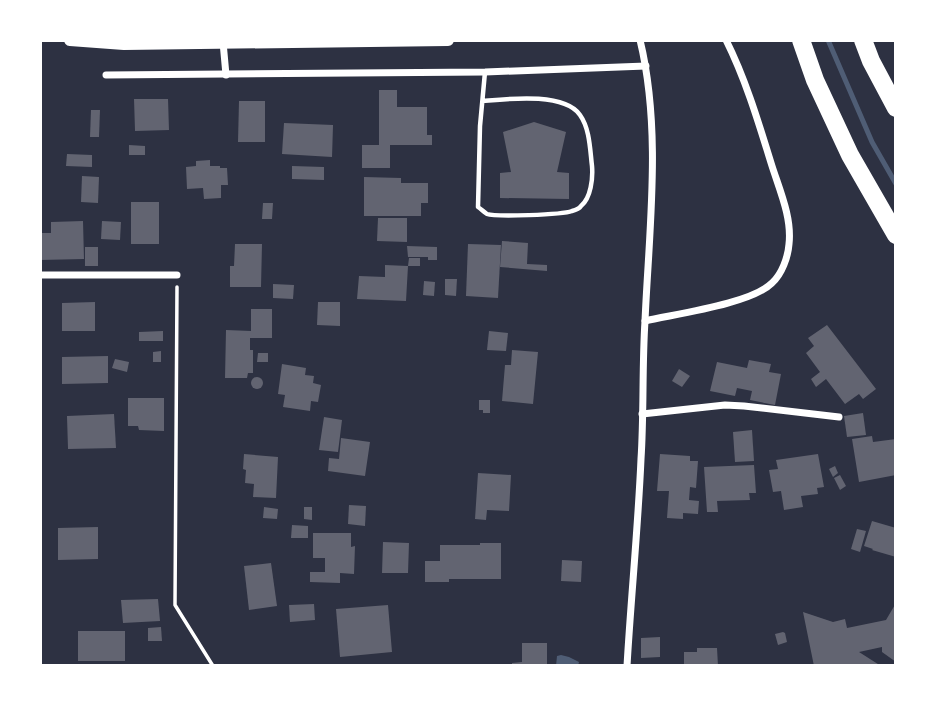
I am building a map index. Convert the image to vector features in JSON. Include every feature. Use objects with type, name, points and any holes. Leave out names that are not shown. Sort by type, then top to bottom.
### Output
[{"type":"highway","points":[[801,40],[850,155],[896,235]]},
{"type":"highway","points":[[863,40],[871,61],[896,107]]},
{"type":"main road","points":[[70,40],[124,44],[448,40]]},
{"type":"street","points":[[627,666],[642,457],[652,154],[646,66],[640,40]]},
{"type":"street","points":[[645,321],[751,296],[772,284],[783,267],[789,245],[788,221],[758,122],[737,62],[726,40]]},
{"type":"street","points":[[223,42],[226,75]]},
{"type":"street","points":[[106,75],[485,72],[646,66]]},
{"type":"street","points":[[40,275],[177,275]]},
{"type":"street","points":[[642,414],[725,405],[839,417]]},
{"type":"lane","points":[[483,101],[539,99],[573,107],[579,113],[585,123],[593,175],[589,194],[583,205],[572,212],[507,216],[487,214],[478,207],[479,150],[485,72]]},
{"type":"path","points":[[177,275],[175,605],[213,666]]},
{"type":"water","points":[[557,656],[579,662],[578,666],[556,666]]},
{"type":"building","points":[[379,90],[397,90],[397,107],[427,107],[427,135],[432,135],[432,145],[390,145],[390,168],[362,168],[362,145],[379,145]]},
{"type":"building","points":[[134,99],[168,99],[169,130],[135,131]]},
{"type":"building","points":[[239,101],[265,101],[265,142],[238,142]]},
{"type":"building","points":[[91,110],[100,110],[99,137],[90,137]]},
{"type":"building","points":[[534,122],[566,132],[557,172],[569,173],[569,199],[500,198],[500,173],[511,172],[503,132]]},
{"type":"building","points":[[284,123],[333,125],[332,157],[282,154]]},
{"type":"building","points":[[129,145],[145,146],[145,155],[129,155]]},
{"type":"building","points":[[67,154],[92,155],[92,167],[66,166]]},
{"type":"building","points":[[210,160],[210,166],[227,168],[228,185],[221,185],[221,198],[204,199],[203,188],[187,189],[186,167],[196,166],[196,161]]},
{"type":"building","points":[[292,166],[324,167],[324,180],[292,179]]},
{"type":"building","points":[[82,176],[99,177],[98,203],[81,202]]},
{"type":"building","points":[[364,177],[401,178],[401,183],[428,183],[428,203],[421,203],[421,216],[364,216]]},
{"type":"building","points":[[131,202],[159,202],[159,244],[131,244]]},
{"type":"building","points":[[263,203],[273,203],[272,219],[262,219]]},
{"type":"building","points":[[378,218],[407,218],[407,242],[377,241]]},
{"type":"building","points":[[83,221],[84,259],[40,260],[40,233],[51,233],[51,222]]},
{"type":"building","points":[[102,221],[121,222],[120,240],[101,239]]},
{"type":"building","points":[[502,241],[528,243],[527,264],[547,265],[547,271],[500,267]]},
{"type":"building","points":[[235,244],[262,244],[261,287],[230,287],[230,266],[234,266]]},
{"type":"building","points":[[468,244],[501,245],[498,298],[466,296]]},
{"type":"building","points":[[407,246],[437,247],[437,260],[408,257]]},
{"type":"building","points":[[85,247],[98,247],[98,266],[85,266]]},
{"type":"building","points":[[409,258],[420,258],[420,266],[408,266]]},
{"type":"building","points":[[385,265],[408,266],[406,301],[357,299],[359,276],[385,277]]},
{"type":"building","points":[[445,279],[457,279],[456,296],[445,295]]},
{"type":"building","points":[[424,281],[435,282],[434,296],[423,295]]},
{"type":"building","points":[[273,284],[294,285],[293,299],[273,298]]},
{"type":"building","points":[[95,302],[95,331],[62,331],[62,303]]},
{"type":"building","points":[[318,302],[340,302],[340,326],[317,325]]},
{"type":"building","points":[[251,309],[272,309],[272,338],[250,338],[253,373],[248,373],[247,378],[225,378],[226,330],[251,331]]},
{"type":"building","points":[[827,325],[876,389],[863,399],[859,394],[845,404],[826,379],[816,387],[811,379],[820,372],[806,353],[814,346],[808,338]]},
{"type":"building","points":[[163,331],[163,341],[139,341],[139,332]]},
{"type":"building","points":[[489,331],[508,333],[506,351],[487,350]]},
{"type":"building","points":[[512,350],[538,352],[533,404],[502,401],[505,365],[511,365]]},
{"type":"building","points":[[161,351],[161,362],[153,362],[153,352]]},
{"type":"building","points":[[258,353],[268,353],[268,362],[257,362]]},
{"type":"building","points":[[108,356],[108,383],[62,384],[62,357]]},
{"type":"building","points":[[115,359],[129,362],[127,372],[112,368]]},
{"type":"building","points":[[749,360],[771,364],[769,372],[781,374],[775,405],[750,400],[752,391],[737,388],[735,396],[710,391],[717,362],[747,368]]},
{"type":"building","points":[[282,364],[306,368],[305,375],[314,376],[313,383],[321,385],[318,402],[311,401],[310,411],[283,407],[285,395],[278,394]]},
{"type":"building","points":[[679,369],[690,376],[682,387],[672,381]]},
{"type":"building","points":[[257,377],[263,383],[257,389],[251,383]]},
{"type":"building","points":[[128,398],[164,398],[164,431],[139,430],[138,426],[128,426]]},
{"type":"building","points":[[479,400],[490,400],[490,413],[479,410]]},
{"type":"building","points":[[863,413],[866,435],[847,437],[844,416]]},
{"type":"building","points":[[114,414],[116,448],[68,449],[67,416]]},
{"type":"building","points":[[324,417],[342,420],[338,452],[319,450]]},
{"type":"building","points":[[752,430],[754,461],[735,462],[733,432]]},
{"type":"building","points":[[872,436],[873,442],[896,439],[896,475],[859,482],[852,439]]},
{"type":"building","points":[[341,438],[370,442],[365,476],[328,471],[329,458],[339,459]]},
{"type":"building","points":[[244,454],[278,457],[276,498],[253,497],[254,484],[245,483]]},
{"type":"building","points":[[660,454],[690,456],[690,461],[698,461],[696,488],[690,487],[689,500],[699,501],[698,514],[683,513],[683,519],[667,518],[669,491],[657,491]]},
{"type":"building","points":[[818,454],[824,487],[817,488],[818,494],[801,496],[803,507],[784,510],[781,491],[773,492],[769,470],[778,469],[776,460]]},
{"type":"building","points":[[754,465],[756,493],[749,493],[750,500],[717,501],[718,512],[707,512],[704,467]]},
{"type":"building","points":[[835,466],[838,473],[833,477],[829,469]]},
{"type":"building","points":[[478,473],[511,475],[509,511],[487,510],[486,520],[475,519]]},
{"type":"building","points":[[840,475],[846,486],[840,490],[834,478]]},
{"type":"building","points":[[349,505],[366,506],[365,526],[348,524]]},
{"type":"building","points":[[264,507],[278,509],[277,519],[263,518]]},
{"type":"building","points":[[304,507],[312,507],[312,520],[304,519]]},
{"type":"building","points":[[872,521],[896,528],[896,557],[864,546]]},
{"type":"building","points":[[292,525],[308,526],[308,538],[291,538]]},
{"type":"building","points":[[98,527],[98,559],[58,560],[58,528]]},
{"type":"building","points":[[857,529],[866,531],[860,552],[851,549]]},
{"type":"building","points":[[313,533],[351,533],[351,547],[355,546],[354,574],[340,573],[340,583],[310,582],[310,572],[325,572],[325,558],[313,558]]},
{"type":"building","points":[[383,542],[409,543],[408,573],[382,573]]},
{"type":"building","points":[[501,543],[501,579],[425,582],[425,561],[440,561],[440,545]]},
{"type":"building","points":[[562,560],[582,561],[581,582],[561,581]]},
{"type":"building","points":[[271,563],[277,606],[249,610],[244,566]]},
{"type":"building","points":[[158,599],[160,621],[123,623],[121,600]]},
{"type":"building","points":[[896,603],[896,662],[882,652],[882,647],[859,652],[881,666],[814,666],[803,612],[833,622],[845,619],[847,628],[886,620]]},
{"type":"building","points":[[314,604],[315,620],[290,622],[289,605]]},
{"type":"building","points":[[388,605],[392,652],[340,657],[336,609]]},
{"type":"building","points":[[161,627],[162,641],[148,641],[148,628]]},
{"type":"building","points":[[78,631],[125,631],[125,661],[78,661]]},
{"type":"building","points":[[783,632],[787,642],[778,645],[775,634]]},
{"type":"building","points":[[660,637],[660,657],[641,658],[641,638]]},
{"type":"building","points":[[522,643],[547,643],[547,666],[512,666],[512,663],[522,662]]},
{"type":"building","points":[[697,648],[717,648],[718,666],[684,666],[684,652],[697,652]]},
{"type":"waterway","points":[[828,40],[872,142],[896,184]]}]
